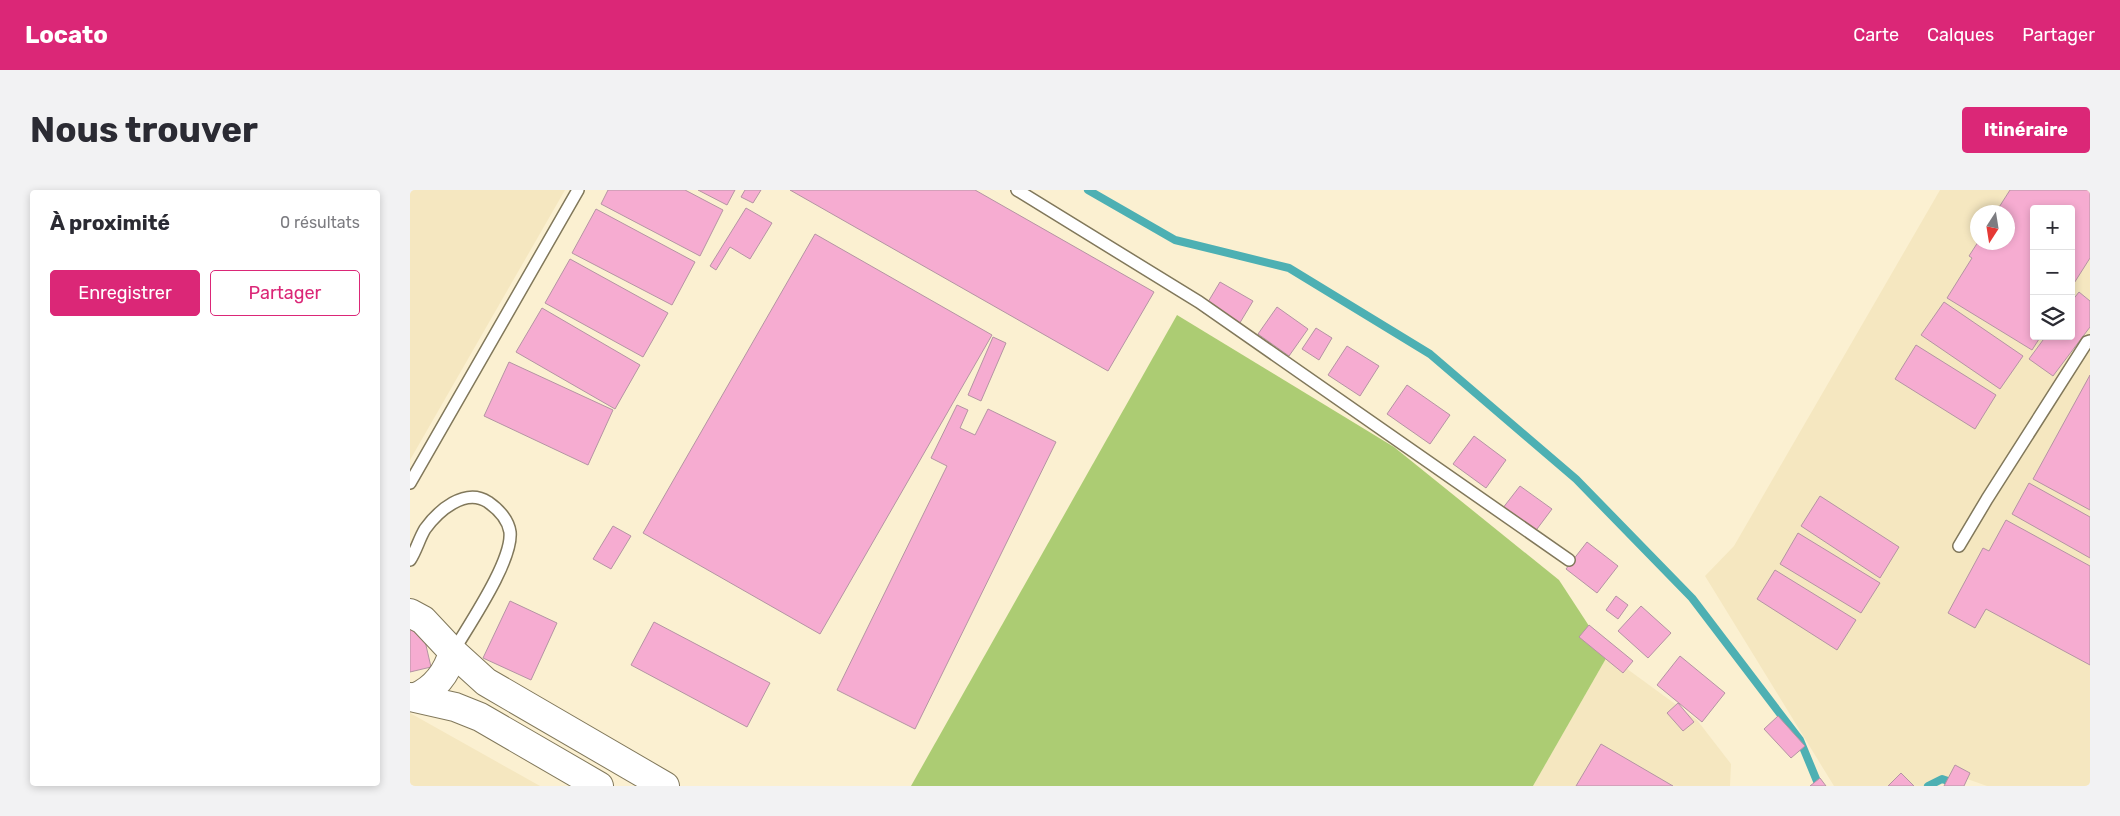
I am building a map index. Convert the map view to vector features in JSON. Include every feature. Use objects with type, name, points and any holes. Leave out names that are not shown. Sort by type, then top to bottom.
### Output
[{"type":"street","points":[[410,613],[423,620],[453,652],[486,682],[665,786]]},
{"type":"street","points":[[413,697],[425,693],[438,683],[450,663],[453,652]]},
{"type":"street","points":[[413,697],[455,707],[480,717],[599,786]]},
{"type":"lane","points":[[410,483],[578,190]]},
{"type":"lane","points":[[1017,190],[1199,302],[1569,560]]},
{"type":"lane","points":[[1959,546],[2087,342],[2090,341]]},
{"type":"lane","points":[[410,560],[424,531],[436,515],[461,498],[483,499],[495,506],[504,518],[510,532],[508,548],[496,578],[453,652]]},
{"type":"shaded area","points":[[410,190],[565,190],[410,460]]},
{"type":"shaded area","points":[[1940,190],[2090,190],[2090,786],[1987,786],[1956,775],[1935,786],[1834,786],[1705,576],[1734,546]]},
{"type":"shaded area","points":[[1608,655],[1697,720],[1731,764],[1730,786],[1533,786]]},
{"type":"shaded area","points":[[410,713],[540,786],[410,786]]},
{"type":"green space","points":[[1177,315],[1394,447],[1559,580],[1608,655],[1533,786],[911,786]]},
{"type":"building","points":[[608,190],[685,190],[723,210],[700,256],[601,204]]},
{"type":"building","points":[[698,190],[735,190],[727,205]]},
{"type":"building","points":[[745,190],[761,190],[753,203],[741,197]]},
{"type":"building","points":[[790,190],[975,190],[1154,292],[1108,371]]},
{"type":"building","points":[[2010,190],[2090,190],[2090,258],[2075,282],[2075,205],[2030,205],[2030,340],[2038,340],[2032,350],[1947,298],[1972,258],[1969,256],[1973,250],[2015,250],[2015,205],[2000,205]]},
{"type":"building","points":[[746,208],[772,223],[750,259],[730,247],[716,270],[710,266]]},
{"type":"building","points":[[596,209],[695,262],[672,305],[572,253]]},
{"type":"building","points":[[815,234],[992,335],[820,634],[643,533]]},
{"type":"building","points":[[570,259],[668,313],[643,357],[545,303]]},
{"type":"building","points":[[1220,282],[1253,301],[1235,331],[1202,312]]},
{"type":"building","points":[[2079,292],[2090,301],[2090,327],[2053,376],[2029,359],[2043,340],[2075,340],[2075,297]]},
{"type":"building","points":[[1944,302],[2023,356],[2000,389],[1921,335]]},
{"type":"building","points":[[1277,307],[1308,329],[1289,356],[1258,334]]},
{"type":"building","points":[[542,308],[640,365],[615,409],[516,352]]},
{"type":"building","points":[[1316,328],[1332,338],[1319,360],[1302,349]]},
{"type":"building","points":[[993,337],[1006,343],[981,401],[968,395]]},
{"type":"building","points":[[1916,345],[1996,395],[1975,429],[1895,379]]},
{"type":"building","points":[[1347,346],[1379,366],[1360,396],[1328,375]]},
{"type":"building","points":[[509,362],[613,410],[588,465],[484,416]]},
{"type":"building","points":[[2090,375],[2090,510],[2033,479]]},
{"type":"building","points":[[1407,385],[1450,415],[1430,444],[1387,414]]},
{"type":"building","points":[[957,405],[968,410],[960,428],[975,435],[988,409],[1056,442],[915,729],[837,690],[947,466],[931,458]]},
{"type":"building","points":[[1474,436],[1506,460],[1486,488],[1453,464]]},
{"type":"building","points":[[2029,483],[2090,517],[2090,558],[2012,514]]},
{"type":"building","points":[[1520,486],[1552,509],[1531,537],[1499,513]]},
{"type":"building","points":[[1820,496],[1899,547],[1880,578],[1801,526]]},
{"type":"building","points":[[2006,520],[2090,566],[2090,665],[1986,609],[1975,628],[1948,613],[1983,548],[1989,551]]},
{"type":"building","points":[[613,526],[631,536],[611,569],[593,559]]},
{"type":"building","points":[[1798,533],[1880,583],[1861,613],[1780,564]]},
{"type":"building","points":[[1587,542],[1618,566],[1597,593],[1566,569]]},
{"type":"building","points":[[1775,570],[1856,620],[1837,650],[1757,599]]},
{"type":"building","points":[[1616,596],[1628,605],[1618,619],[1606,610]]},
{"type":"building","points":[[510,601],[557,623],[531,680],[483,658]]},
{"type":"building","points":[[1641,606],[1671,633],[1648,658],[1618,631]]},
{"type":"building","points":[[419,615],[431,667],[410,672],[410,617]]},
{"type":"building","points":[[654,622],[770,683],[747,727],[631,665]]},
{"type":"building","points":[[1589,625],[1633,661],[1623,673],[1579,637]]},
{"type":"building","points":[[1680,656],[1725,693],[1702,722],[1657,685]]},
{"type":"building","points":[[1678,703],[1694,722],[1683,731],[1667,713]]},
{"type":"building","points":[[1778,716],[1805,746],[1791,758],[1764,729]]},
{"type":"building","points":[[1601,744],[1673,786],[1576,786]]},
{"type":"building","points":[[1955,765],[1970,773],[1964,786],[1944,786]]},
{"type":"building","points":[[1901,773],[1914,786],[1888,786]]},
{"type":"building","points":[[1820,778],[1826,786],[1810,786]]},
{"type":"waterway","points":[[1088,190],[1175,240],[1289,268],[1430,354],[1576,479],[1692,598],[1800,740],[1819,786]]},
{"type":"waterway","points":[[1928,786],[1942,779],[1957,784]]}]
